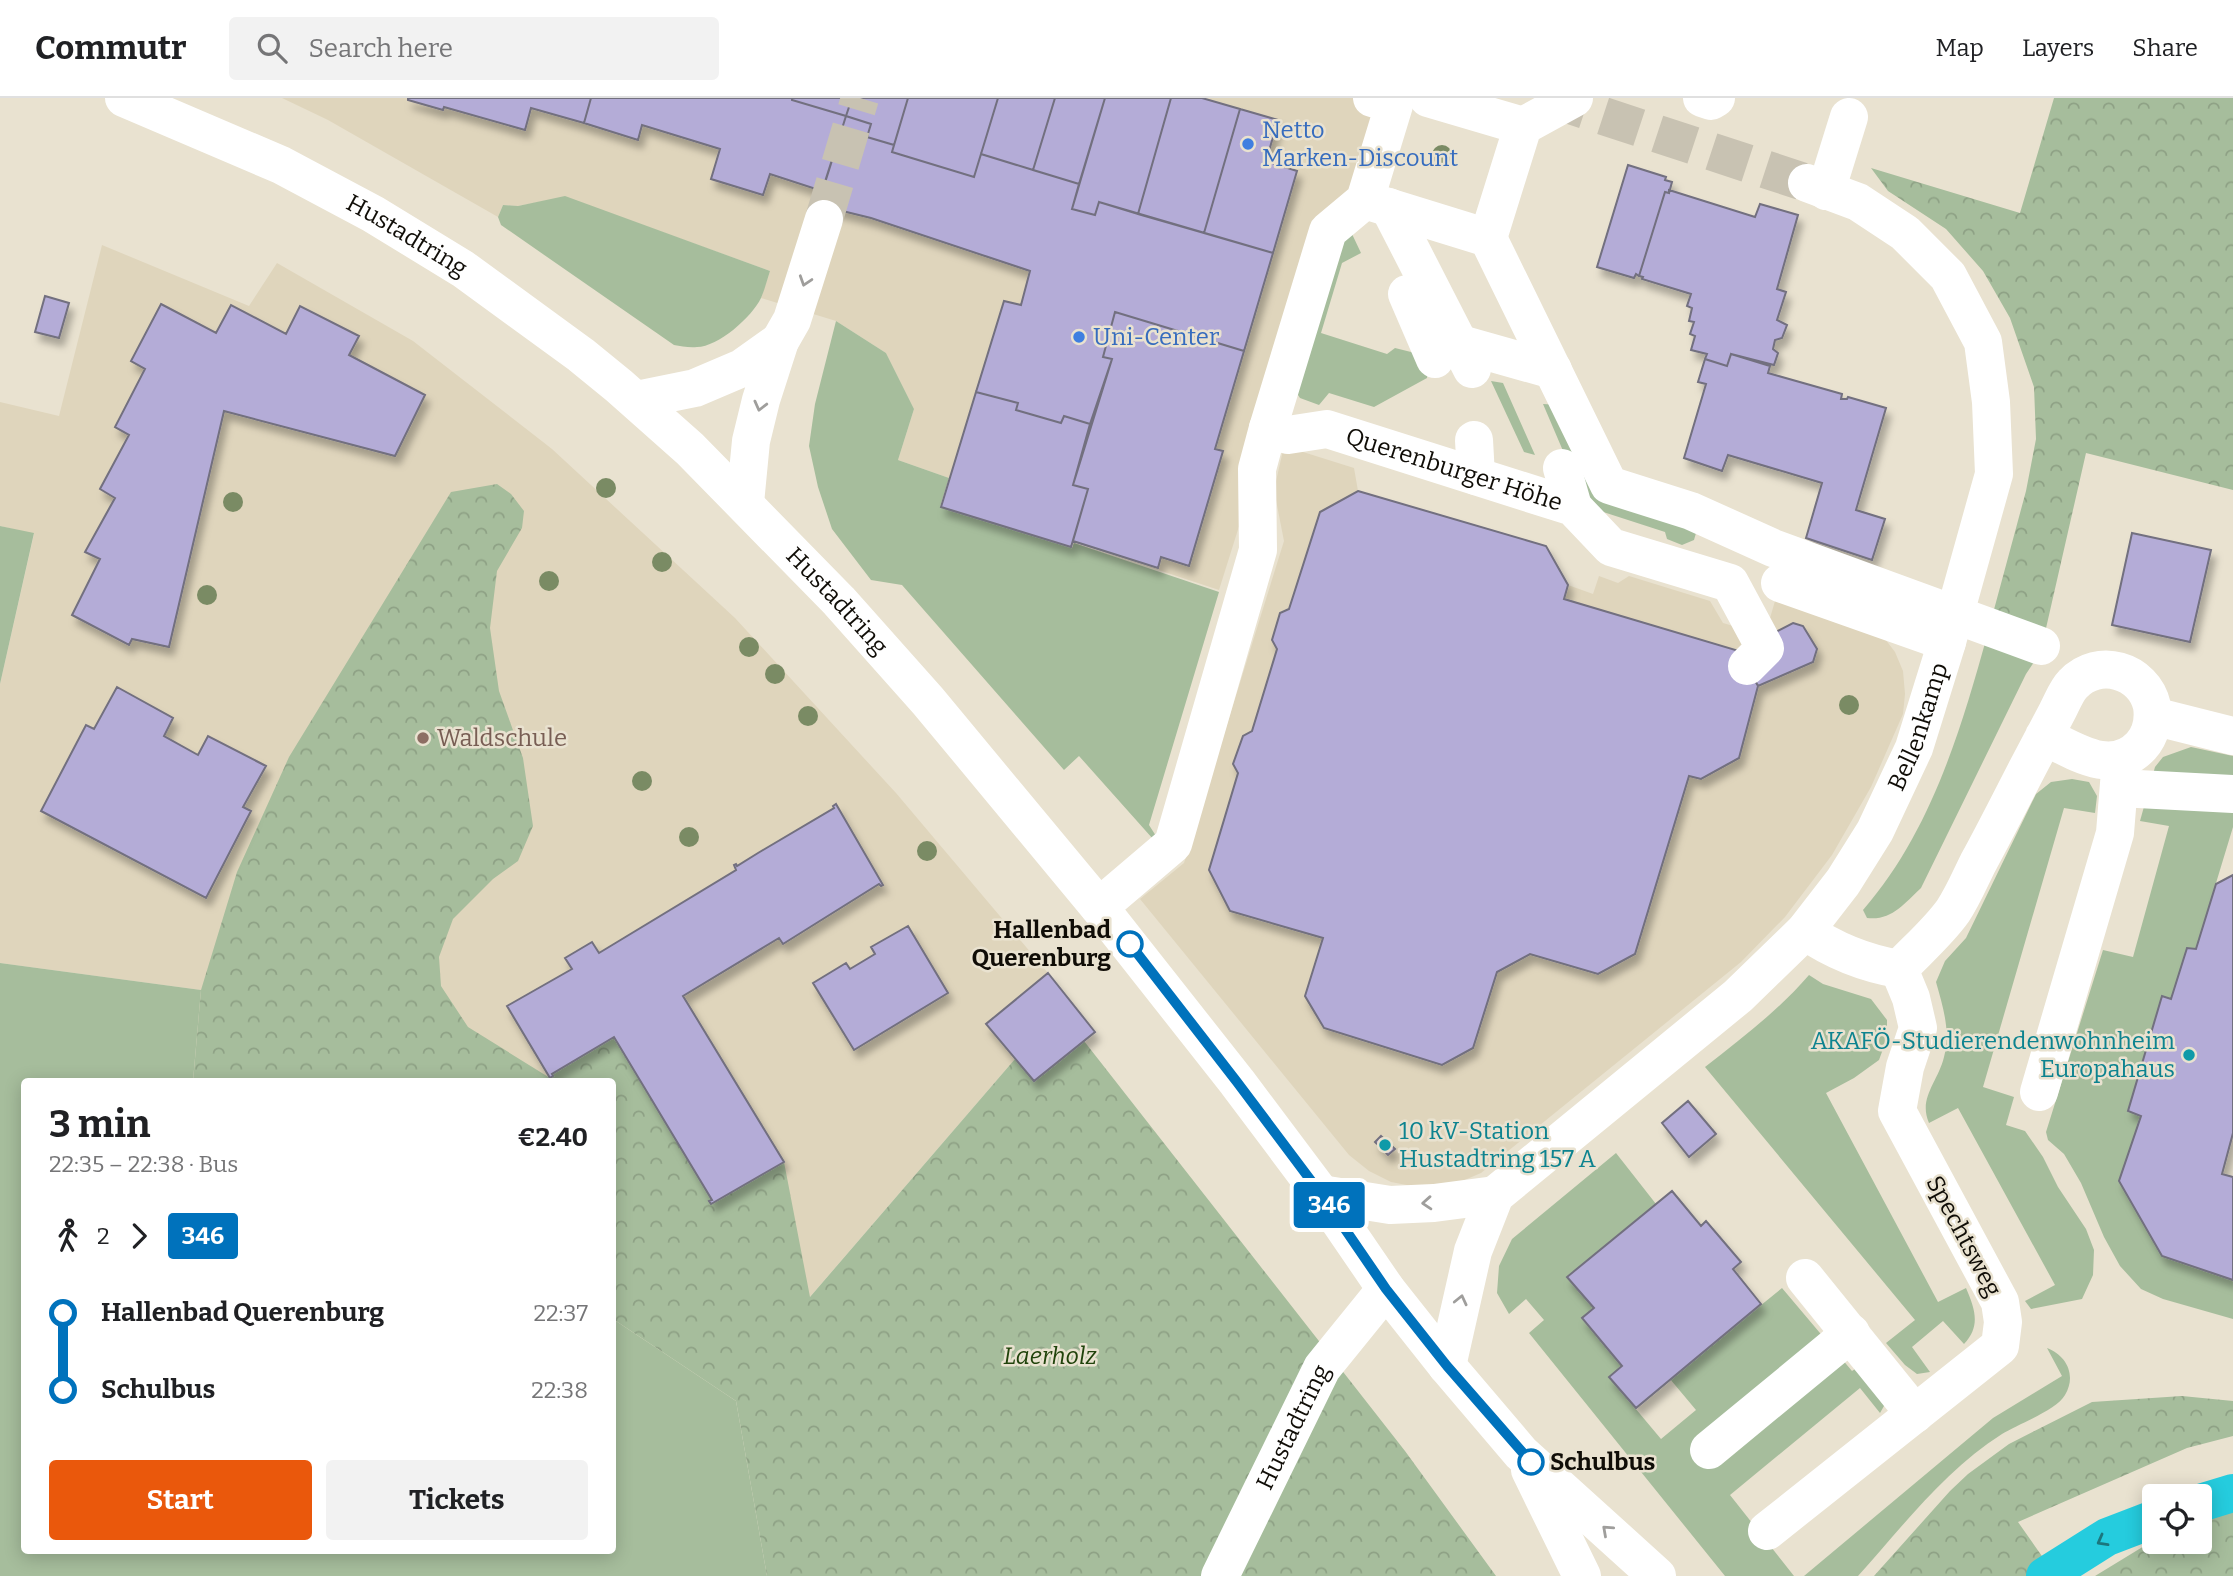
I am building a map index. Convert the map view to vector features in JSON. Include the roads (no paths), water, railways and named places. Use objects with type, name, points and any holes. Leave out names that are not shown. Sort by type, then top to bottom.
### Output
[{"type":"highway","points":[[2212,1499],[2233,1493]]},
{"type":"highway","points":[[2049,1573],[2107,1537],[2142,1524]]},
{"type":"street","name":"Hustadtring","points":[[124,98],[281,165],[373,214],[463,270],[580,355],[636,400],[745,503],[839,601],[928,701],[1099,907],[1237,1082],[1321,1194],[1386,1289],[1447,1366],[1521,1453],[1657,1576]]},
{"type":"street","points":[[1528,370],[1448,351],[1377,203],[1401,100],[1523,126],[1574,98]]},
{"type":"street","points":[[1702,98],[1711,101],[1716,98]]},
{"type":"street","name":"Bellenkamp","points":[[1447,1366],[1473,1251],[1495,1195],[1738,996],[1805,931],[1843,882],[1875,831],[1914,748],[1994,474],[1991,402],[1983,342],[1948,276],[1905,233],[1858,202],[1817,187],[1849,117]]},
{"type":"street","points":[[1523,126],[1488,238],[1528,370],[1609,485],[1691,511],[1767,556],[1947,642]]},
{"type":"street","points":[[1099,907],[1173,844],[1258,550],[1256,469],[1328,231],[1377,203],[1488,238]]},
{"type":"street","points":[[745,503],[751,441],[780,341],[792,320],[824,219]]},
{"type":"street","points":[[636,400],[695,388],[742,368],[780,341]]},
{"type":"street","name":"Querenburger Höhe","points":[[1268,428],[1288,435],[1327,429],[1398,434],[1475,458],[1573,507],[1611,547],[1730,583]]},
{"type":"street","points":[[1562,467],[1573,507]]},
{"type":"street","points":[[1747,666],[1765,648],[1730,583],[1767,556]]},
{"type":"street","points":[[1767,556],[2035,644]]},
{"type":"street","points":[[1805,931],[1824,944],[1867,963],[1899,969],[1954,910],[2071,685],[2083,675],[2096,670],[2110,669],[2136,679],[2151,702],[2153,716],[2150,730],[2144,743],[2120,774],[2115,833],[2039,1092]]},
{"type":"street","points":[[2153,716],[2233,736]]},
{"type":"street","points":[[2044,736],[2098,760],[2120,774],[2233,794]]},
{"type":"street","name":"Spechtsweg","points":[[1767,1531],[2000,1346],[2003,1322],[2000,1302],[1897,1111],[1905,1067],[1918,1028],[1911,998],[1899,969]]},
{"type":"street","points":[[1321,1194],[1390,1205],[1434,1203],[1495,1195]]},
{"type":"street","points":[[1805,1278],[1915,1414]]},
{"type":"street","name":"Hustadtring","points":[[1220,1576],[1322,1368],[1386,1289]]},
{"type":"street","points":[[1709,1450],[1851,1334]]},
{"type":"street","name":"Hustadtring","points":[[1521,1453],[1582,1576]]},
{"type":"tunnel","points":[[824,219],[860,98]]},
{"type":"tunnel","points":[[1549,98],[1807,183]]},
{"type":"place","name":"Netto Marken-Discount","points":[[1248,144]]},
{"type":"place","name":"Uni-Center","points":[[1079,337]]},
{"type":"place","name":"Waldschule","points":[[423,738]]},
{"type":"place","name":"Hallenbad Querenburg","points":[[1130,944]]},
{"type":"place","name":"AKAFÖ-Studierendenwohnheim Europahaus","points":[[2189,1055]]},
{"type":"place","name":"10 kV-Station Hustadtring 157 A","points":[[1385,1145]]},
{"type":"place","name":"Schulbus","points":[[1531,1462]]},
{"type":"park label","name":"Laerholz","points":[[1050,1356]]}]
